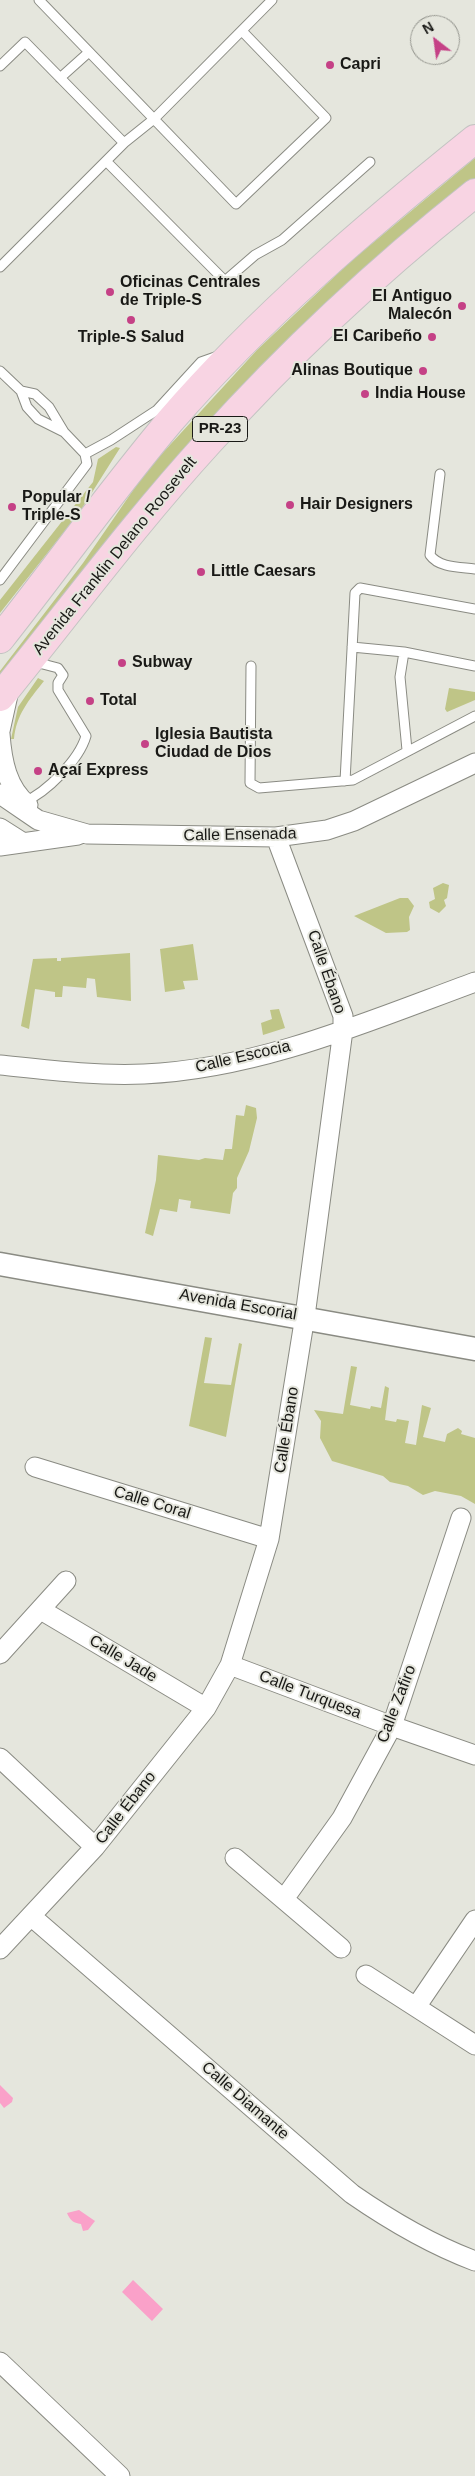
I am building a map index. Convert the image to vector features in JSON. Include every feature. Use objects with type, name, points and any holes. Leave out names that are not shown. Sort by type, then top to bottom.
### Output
[{"type":"main road","name":"PR-23","points":[[0,639],[171,421],[236,351],[374,220],[475,139]]},
{"type":"main road","name":"Avenida Franklin Delano Roosevelt","points":[[12,682],[162,496],[258,388],[393,261],[475,193]]},
{"type":"street","points":[[12,682],[0,733],[7,776],[20,805]]},
{"type":"street","name":"Calle Ensenada","points":[[87,834],[276,837],[327,830],[354,821],[475,763]]},
{"type":"street","points":[[0,794],[41,816],[87,834]]},
{"type":"street","points":[[0,828],[22,842]]},
{"type":"street","points":[[0,846],[87,834]]},
{"type":"street","name":"Calle Ébano","points":[[0,1949],[95,1847],[206,1708],[230,1665],[269,1539],[304,1316],[343,1030],[343,1016],[276,837]]},
{"type":"street","name":"Calle Escocia","points":[[0,1065],[82,1074],[145,1074],[205,1067],[247,1058],[343,1030],[475,982]]},
{"type":"street","name":"Avenida Escorial","points":[[0,1264],[474,1345]]},
{"type":"street","name":"Calle Coral","points":[[35,1467],[269,1539]]},
{"type":"street","name":"Calle Zafiro","points":[[284,1898],[342,1818],[392,1726],[461,1518]]},
{"type":"street","points":[[0,1654],[66,1582]]},
{"type":"street","name":"Calle Jade","points":[[40,1610],[206,1708]]},
{"type":"street","name":"Calle Turquesa","points":[[230,1665],[475,1755]]},
{"type":"street","points":[[0,1758],[95,1847]]},
{"type":"street","points":[[235,1858],[284,1898],[340,1948]]},
{"type":"street","name":"Calle Diamante","points":[[31,1916],[352,2194],[400,2226],[435,2245],[475,2261]]},
{"type":"street","points":[[416,2007],[475,1920]]},
{"type":"street","points":[[366,1975],[475,2045]]},
{"type":"street","points":[[0,2362],[120,2476]]},
{"type":"lane","points":[[39,0],[236,204],[326,118],[242,31]]},
{"type":"lane","points":[[0,267],[124,143],[154,119],[272,0]]},
{"type":"lane","points":[[0,66],[25,42],[124,143]]},
{"type":"lane","points":[[60,78],[89,52]]},
{"type":"lane","points":[[106,161],[225,281],[255,255],[282,240],[370,162]]},
{"type":"lane","points":[[85,454],[111,440],[157,410],[200,362],[236,351]]},
{"type":"lane","points":[[0,371],[21,391],[27,407],[38,419],[64,432]]},
{"type":"lane","points":[[0,580],[88,464],[85,454],[64,432],[49,407],[36,394],[21,391]]},
{"type":"lane","points":[[440,474],[430,555],[433,560],[442,564],[475,569]]},
{"type":"lane","points":[[345,781],[355,593],[360,588],[475,609]]},
{"type":"lane","points":[[352,647],[404,652],[475,666]]},
{"type":"lane","points":[[404,652],[400,677],[407,750]]},
{"type":"lane","points":[[12,682],[37,662],[58,668],[63,675],[58,683],[58,690],[86,736],[84,745],[58,777],[37,796],[20,805]]},
{"type":"lane","points":[[251,666],[250,783],[259,788],[353,780],[475,716]]},
{"type":"green space","points":[[475,158],[475,179],[448,201],[0,677],[0,671],[83,563],[147,470],[257,350],[351,261]]},
{"type":"green space","points":[[116,447],[120,448],[79,513],[0,613],[0,600],[93,482],[98,459]]},
{"type":"green space","points":[[38,678],[44,681],[20,715],[14,739],[11,739],[18,707]]},
{"type":"green space","points":[[449,688],[475,692],[475,700],[447,712],[445,709]]},
{"type":"green space","points":[[443,883],[449,885],[447,898],[444,900],[446,906],[439,913],[430,908],[429,902],[435,899],[433,888]]},
{"type":"green space","points":[[400,898],[408,898],[414,906],[409,917],[410,930],[407,932],[386,933],[354,916]]},
{"type":"green space","points":[[193,944],[198,980],[183,981],[185,989],[165,992],[160,949]]},
{"type":"green space","points":[[130,953],[131,1001],[97,997],[95,979],[87,978],[86,988],[63,986],[62,997],[55,997],[55,992],[35,989],[29,1029],[21,1026],[33,959],[57,958],[57,961],[61,961],[61,958]]},
{"type":"green space","points":[[279,1009],[285,1028],[263,1035],[261,1023],[272,1019],[270,1010]]},
{"type":"green space","points":[[246,1105],[256,1108],[257,1118],[249,1151],[237,1178],[237,1188],[233,1193],[230,1214],[190,1208],[191,1201],[179,1199],[177,1212],[160,1209],[153,1236],[145,1233],[156,1180],[158,1155],[199,1160],[205,1158],[223,1160],[225,1149],[232,1149],[236,1115],[244,1116]]},
{"type":"green space","points":[[205,1337],[212,1338],[204,1383],[231,1385],[239,1343],[242,1344],[226,1437],[189,1426]]},
{"type":"green space","points":[[351,1366],[357,1367],[350,1405],[370,1409],[371,1406],[381,1408],[385,1386],[389,1388],[385,1420],[396,1422],[397,1419],[409,1421],[405,1443],[416,1445],[422,1405],[431,1408],[423,1437],[445,1442],[447,1434],[458,1428],[462,1431],[461,1434],[475,1438],[475,1504],[461,1496],[435,1491],[423,1495],[408,1486],[390,1482],[383,1476],[332,1461],[320,1438],[321,1421],[314,1410],[343,1414]]},
{"type":"shaded area","points":[[0,2085],[13,2098],[12,2102],[4,2108],[0,2103]]},
{"type":"shaded area","points":[[79,2210],[95,2221],[88,2230],[83,2231],[81,2224],[69,2218],[67,2213]]},
{"type":"shaded area","points":[[133,2280],[163,2309],[152,2321],[122,2292]]},
{"type":"place","name":"Capri","points":[[330,65]]},
{"type":"place","name":"Oficinas Centrales de Triple-S","points":[[110,292]]},
{"type":"place","name":"El Antiguo Malecón","points":[[462,306]]},
{"type":"place","name":"Triple-S Salud","points":[[131,320]]},
{"type":"place","name":"El Caribeño","points":[[432,337]]},
{"type":"place","name":"Alinas Boutique","points":[[423,371]]},
{"type":"place","name":"India House","points":[[365,394]]},
{"type":"place","name":"Hair Designers","points":[[290,505]]},
{"type":"place","name":"Popular / Triple-S","points":[[12,507]]},
{"type":"place","name":"Little Caesars","points":[[201,572]]},
{"type":"place","name":"Subway","points":[[122,663]]},
{"type":"place","name":"Total","points":[[90,701]]},
{"type":"place","name":"Iglesia Bautista Ciudad de Dios","points":[[145,744]]},
{"type":"place","name":"Açaí Express","points":[[38,771]]}]
